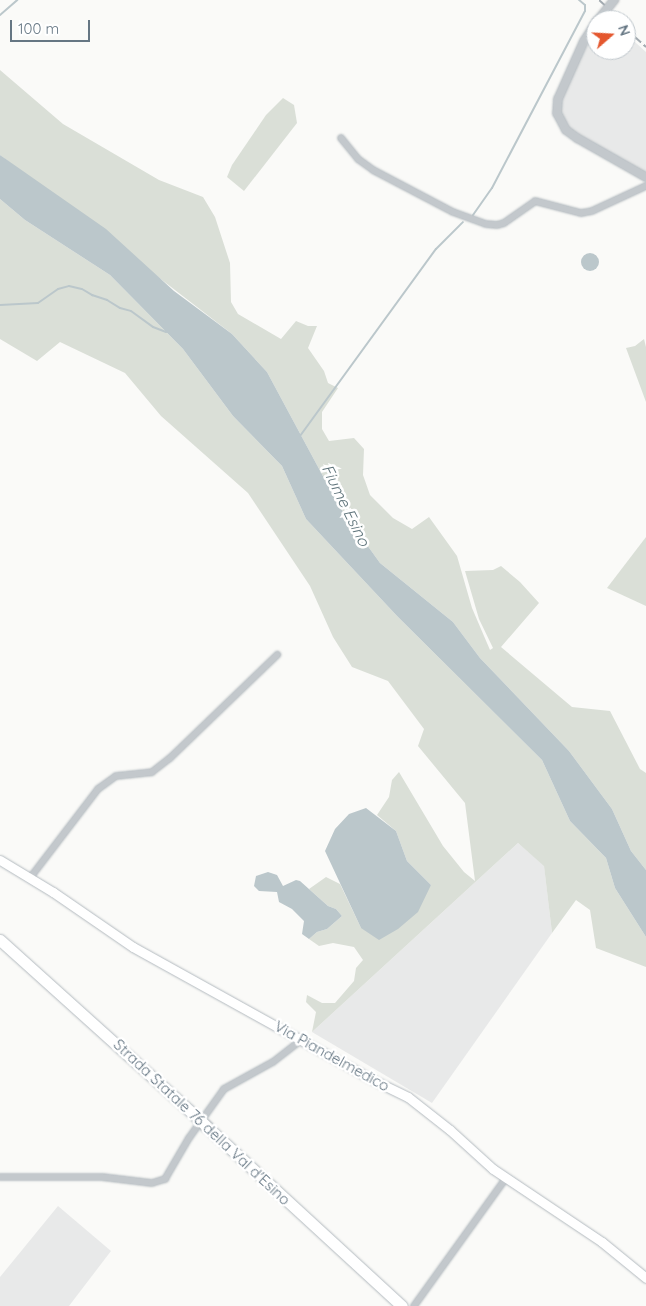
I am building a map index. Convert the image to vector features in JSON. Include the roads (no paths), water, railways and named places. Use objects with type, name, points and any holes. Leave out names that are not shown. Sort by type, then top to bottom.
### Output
[{"type":"highway","name":"Strada Statale 76 della Val d'Esino","points":[[0,940],[393,1306]]},
{"type":"highway","name":"Strada Statale 76 della Val d'Esino","points":[[0,948],[402,1306]]},
{"type":"main road","name":"Via Piandelmedico","points":[[0,860],[133,947],[408,1097],[506,1178],[602,1242],[646,1278]]},
{"type":"street","points":[[606,10],[614,0]]},
{"type":"street","points":[[586,41],[558,99],[557,113],[560,122],[566,130],[577,138],[646,178]]},
{"type":"street","points":[[341,138],[358,159],[373,170],[453,212],[486,224],[497,225],[504,223],[535,201],[580,213],[592,211],[646,186]]},
{"type":"street","points":[[30,878],[98,790],[116,776],[152,772],[170,758],[277,655]]},
{"type":"street","points":[[0,1178],[102,1177],[152,1183],[165,1179],[189,1138],[224,1089],[273,1062],[301,1040]]},
{"type":"street","points":[[414,1306],[506,1178]]},
{"type":"waterway","points":[[0,15],[17,0]]},
{"type":"waterway","points":[[473,215],[492,188],[585,11],[585,5],[579,0]]},
{"type":"waterway","points":[[300,436],[436,249],[463,222]]},
{"type":"waterway","points":[[0,305],[38,303],[58,289],[69,286],[82,289],[120,308],[131,311],[153,327],[166,332]]},
{"type":"railway","points":[[599,0],[610,10]]},
{"type":"railway","points":[[636,38],[646,47]]},
{"type":"water label","name":"Fiume Esino","points":[[346,505]]}]
